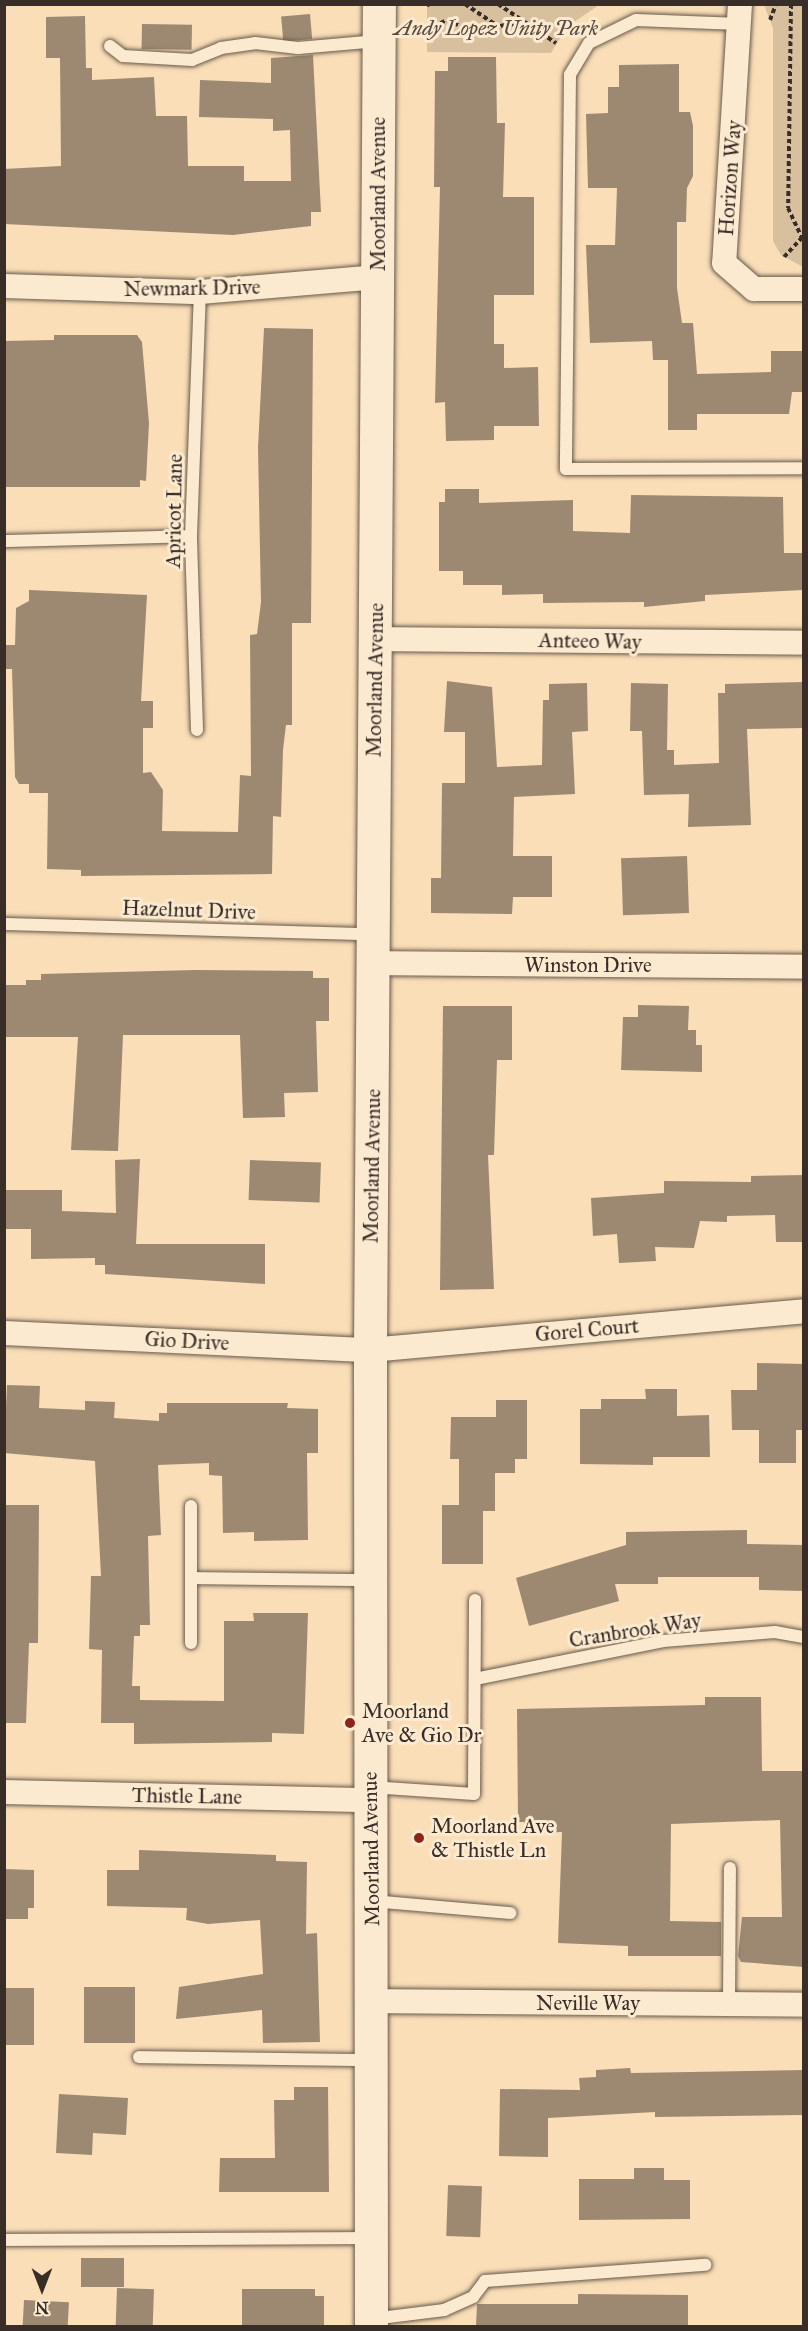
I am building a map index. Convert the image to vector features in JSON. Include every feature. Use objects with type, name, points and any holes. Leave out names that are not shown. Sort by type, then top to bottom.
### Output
[{"type":"street","name":"Moorland Avenue","points":[[371,2323],[373,2001],[370,1794],[370,1350],[379,4]]},
{"type":"street","name":"Horizon Way","points":[[740,14],[724,263],[754,289],[804,289]]},
{"type":"street","name":"Newmark Drive","points":[[4,286],[200,292],[378,277]]},
{"type":"street","name":"Anteeo Way","points":[[376,639],[804,643]]},
{"type":"street","name":"Winston Drive","points":[[373,949],[804,967]]},
{"type":"street","name":"Gorel Court","points":[[370,1350],[804,1311]]},
{"type":"street","name":"Gio Drive","points":[[4,1333],[370,1350]]},
{"type":"street","name":"Thistle Lane","points":[[4,1792],[370,1794]]},
{"type":"street","name":"Neville Way","points":[[373,2001],[804,2005]]},
{"type":"lane","points":[[740,14],[636,20],[589,43],[570,75],[566,469],[804,468]]},
{"type":"lane","points":[[110,46],[123,56],[192,60],[221,48],[255,43],[298,48],[379,40]]},
{"type":"lane","name":"Apricot Lane","points":[[197,730],[190,536],[200,292]]},
{"type":"lane","points":[[4,541],[190,536]]},
{"type":"lane","name":"Hazelnut Drive","points":[[4,924],[373,949]]},
{"type":"lane","points":[[190,1506],[191,1643]]},
{"type":"lane","points":[[192,1578],[370,1580]]},
{"type":"lane","points":[[370,1794],[474,1794],[475,1600]]},
{"type":"lane","name":"Cranbrook Way","points":[[475,1679],[663,1641],[775,1632],[804,1637]]},
{"type":"lane","points":[[729,2004],[730,1868]]},
{"type":"lane","points":[[371,1901],[510,1913]]},
{"type":"lane","points":[[139,2057],[372,2060]]},
{"type":"lane","points":[[4,2240],[371,2238]]},
{"type":"lane","points":[[371,2323],[444,2310],[473,2297],[485,2281],[705,2265]]},
{"type":"path","points":[[465,4],[499,27]]},
{"type":"path","points":[[498,4],[529,28],[556,43]]},
{"type":"path","points":[[770,20],[776,4]]},
{"type":"path","points":[[784,258],[803,239],[788,208],[791,4]]},
{"type":"path","points":[[427,30],[447,20],[471,31],[499,27],[529,28]]},
{"type":"green space","name":"Andy Lopez Unity Park","points":[[427,4],[599,5],[567,27],[551,53],[427,52]]},
{"type":"green space","points":[[764,5],[803,5],[803,267],[781,255],[773,241],[773,28]]},
{"type":"building","points":[[310,14],[312,39],[283,41],[281,17]]},
{"type":"building","points":[[85,16],[86,68],[92,68],[92,80],[154,77],[156,116],[187,116],[188,166],[244,166],[244,181],[291,181],[290,130],[273,131],[273,119],[199,117],[200,80],[271,83],[271,58],[313,55],[321,212],[311,212],[311,226],[233,235],[4,224],[4,169],[61,166],[60,58],[46,58],[46,17]]},
{"type":"building","points":[[142,24],[192,25],[192,50],[142,49]]},
{"type":"building","points":[[448,57],[496,57],[497,123],[505,123],[503,197],[534,197],[534,295],[494,295],[494,344],[504,344],[504,368],[538,367],[539,426],[494,426],[494,440],[446,441],[445,402],[435,403],[440,187],[434,187],[435,71],[448,71]]},
{"type":"building","points":[[679,64],[679,112],[690,112],[693,126],[693,176],[687,188],[686,222],[677,222],[677,288],[682,323],[693,323],[697,374],[771,372],[771,351],[804,351],[804,392],[792,392],[789,414],[697,414],[697,430],[668,430],[668,360],[653,360],[652,341],[590,343],[586,245],[615,245],[617,188],[588,188],[586,114],[608,113],[608,87],[619,87],[619,65]]},
{"type":"building","points":[[264,328],[313,329],[311,623],[292,623],[292,725],[286,725],[283,750],[281,817],[273,816],[272,874],[81,876],[81,870],[47,869],[48,793],[29,793],[29,784],[19,784],[15,777],[12,669],[5,669],[5,645],[15,645],[16,608],[29,601],[29,590],[147,595],[141,701],[153,701],[153,728],[143,728],[143,773],[151,772],[163,790],[162,831],[238,832],[240,775],[251,776],[250,635],[257,634],[261,602],[258,448]]},
{"type":"building","points":[[54,335],[137,335],[142,342],[149,423],[146,481],[140,480],[140,487],[4,487],[4,341],[54,340]]},
{"type":"building","points":[[445,489],[479,489],[479,503],[573,500],[573,531],[630,533],[631,495],[783,497],[784,553],[804,553],[804,590],[705,595],[705,601],[644,607],[644,602],[543,603],[543,594],[502,595],[502,585],[463,585],[463,571],[439,571],[439,502],[445,502]]},
{"type":"building","points":[[447,681],[492,687],[497,767],[542,765],[543,700],[549,700],[549,684],[587,683],[588,731],[572,732],[575,794],[514,797],[513,856],[552,856],[552,897],[513,897],[512,914],[431,913],[431,878],[441,878],[442,783],[465,783],[465,732],[444,732]]},
{"type":"building","points":[[804,682],[804,728],[747,729],[751,825],[688,827],[689,794],[644,795],[642,731],[630,731],[631,683],[668,684],[667,750],[674,750],[674,765],[719,763],[718,693],[725,693],[725,684]]},
{"type":"building","points":[[687,856],[689,913],[623,915],[621,858]]},
{"type":"building","points":[[195,970],[313,971],[313,978],[329,978],[329,1021],[316,1021],[318,1092],[284,1093],[285,1117],[243,1118],[240,1035],[123,1035],[118,1151],[71,1150],[78,1037],[4,1037],[4,985],[26,985],[26,980],[41,980],[41,974]]},
{"type":"building","points":[[638,1005],[689,1006],[688,1030],[696,1030],[696,1045],[702,1045],[702,1072],[621,1070],[623,1017],[638,1017]]},
{"type":"building","points":[[443,1006],[512,1006],[512,1060],[497,1060],[494,1155],[488,1155],[494,1289],[440,1290]]},
{"type":"building","points":[[140,1159],[136,1244],[265,1244],[265,1284],[105,1274],[105,1265],[95,1265],[95,1258],[31,1259],[31,1229],[4,1229],[4,1190],[62,1190],[62,1211],[116,1213],[115,1160]]},
{"type":"building","points":[[250,1160],[321,1162],[320,1202],[249,1200]]},
{"type":"building","points":[[804,1175],[804,1242],[776,1242],[775,1215],[727,1216],[727,1222],[700,1221],[694,1248],[655,1247],[656,1261],[619,1263],[617,1234],[593,1236],[591,1198],[664,1193],[664,1181],[751,1182],[751,1176]]},
{"type":"building","points":[[757,1363],[804,1364],[804,1430],[796,1430],[796,1463],[759,1463],[759,1430],[732,1430],[731,1390],[757,1390]]},
{"type":"building","points":[[7,1385],[40,1386],[39,1408],[85,1410],[85,1401],[115,1402],[114,1418],[159,1421],[159,1413],[167,1413],[167,1403],[288,1403],[287,1408],[318,1409],[318,1453],[307,1453],[308,1540],[254,1541],[254,1532],[223,1533],[222,1476],[209,1475],[209,1463],[158,1465],[161,1535],[148,1536],[150,1625],[140,1625],[140,1636],[134,1636],[132,1686],[140,1686],[140,1700],[224,1701],[224,1621],[254,1621],[253,1613],[308,1613],[304,1734],[272,1733],[272,1742],[134,1744],[134,1723],[101,1723],[102,1650],[89,1649],[91,1576],[101,1576],[95,1461],[4,1453]]},
{"type":"building","points":[[645,1389],[677,1389],[677,1416],[709,1415],[710,1457],[653,1457],[653,1465],[580,1464],[580,1409],[601,1409],[601,1399],[646,1399]]},
{"type":"building","points":[[496,1400],[527,1400],[527,1459],[515,1459],[515,1473],[495,1473],[495,1511],[483,1511],[483,1564],[442,1564],[442,1505],[459,1505],[459,1459],[450,1459],[451,1417],[496,1417]]},
{"type":"building","points":[[4,1505],[39,1505],[38,1643],[29,1643],[26,1723],[4,1723]]},
{"type":"building","points":[[747,1530],[747,1544],[804,1545],[804,1591],[759,1590],[759,1577],[658,1577],[658,1584],[615,1584],[619,1601],[529,1626],[516,1578],[626,1545],[626,1532]]},
{"type":"building","points":[[705,1697],[761,1697],[762,1771],[804,1771],[804,1967],[741,1962],[738,1956],[742,1917],[782,1917],[780,1820],[671,1824],[670,1921],[721,1922],[721,1956],[628,1956],[628,1946],[558,1943],[562,1832],[525,1833],[524,1822],[518,1822],[517,1709],[705,1705]]},
{"type":"building","points":[[139,1850],[276,1855],[276,1861],[307,1862],[306,1934],[317,1933],[320,2042],[263,2043],[262,2010],[176,2019],[179,1987],[263,1974],[260,1920],[208,1924],[186,1920],[187,1908],[107,1906],[107,1870],[139,1870]]},
{"type":"building","points":[[4,1869],[34,1870],[34,1908],[28,1908],[28,1919],[4,1919]]},
{"type":"building","points":[[84,1987],[135,1987],[135,2043],[84,2043]]},
{"type":"building","points":[[4,1988],[34,1988],[34,2045],[4,2045]]},
{"type":"building","points":[[630,2068],[631,2073],[804,2070],[804,2115],[655,2117],[655,2112],[548,2118],[548,2157],[499,2156],[500,2089],[580,2090],[579,2078],[596,2077],[596,2070]]},
{"type":"building","points":[[294,2087],[328,2087],[329,2192],[219,2192],[220,2158],[275,2158],[274,2100],[294,2100]]},
{"type":"building","points":[[59,2094],[128,2098],[126,2135],[93,2133],[92,2155],[56,2153]]},
{"type":"building","points":[[634,2168],[664,2168],[664,2180],[690,2180],[690,2219],[579,2220],[579,2179],[634,2179]]},
{"type":"building","points":[[448,2185],[482,2186],[480,2237],[446,2236]]},
{"type":"building","points":[[81,2258],[124,2258],[124,2287],[81,2287]]},
{"type":"building","points":[[117,2288],[154,2289],[153,2326],[116,2326]]},
{"type":"building","points":[[242,2289],[315,2289],[315,2296],[324,2296],[324,2326],[242,2326]]},
{"type":"building","points":[[578,2294],[688,2295],[688,2326],[476,2326],[477,2304],[578,2304]]},
{"type":"building","points":[[24,2300],[69,2302],[68,2326],[23,2326]]},
{"type":"place","name":"Moorland Ave & Gio Dr","points":[[350,1723]]},
{"type":"place","name":"Moorland Ave & Thistle Ln","points":[[419,1838]]}]
